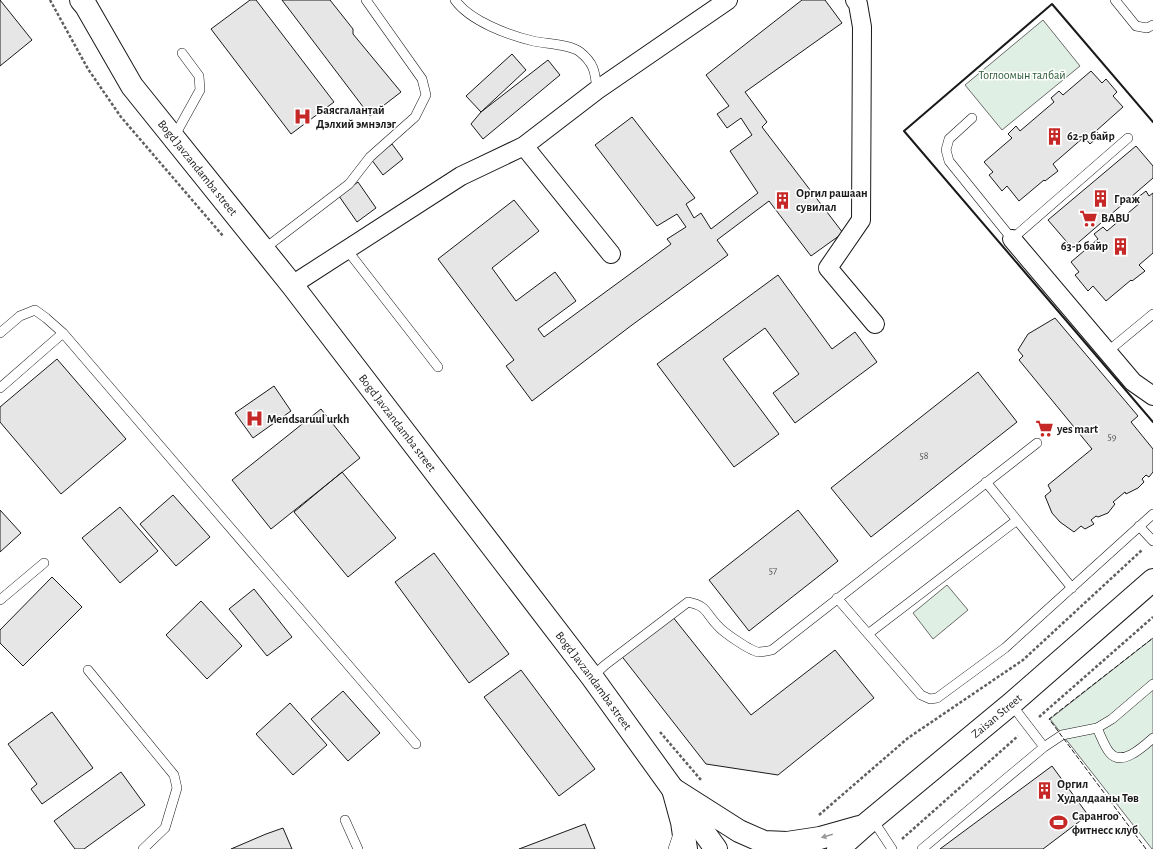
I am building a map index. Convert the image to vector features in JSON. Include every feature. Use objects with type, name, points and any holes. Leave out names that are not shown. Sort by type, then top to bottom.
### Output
[{"type":"main road","name":"Bogd Javzandamba street","points":[[87,2],[132,86],[292,284],[592,677],[716,849]]},
{"type":"main road","name":"Zaisan Street","points":[[838,849],[1011,704],[1153,580]]},
{"type":"main road","points":[[673,789],[682,822],[686,849]]},
{"type":"main road","points":[[673,789],[739,831],[764,842],[786,843],[820,838],[869,823]]},
{"type":"street","points":[[292,284],[461,176],[524,146],[597,90],[728,0]]},
{"type":"street","points":[[855,0],[858,4],[862,27],[862,220],[828,268],[875,324]]},
{"type":"street","points":[[524,146],[611,254]]},
{"type":"street","points":[[1012,239],[1133,382],[1153,396]]},
{"type":"lane","points":[[264,248],[349,184],[370,157],[414,117],[426,95],[422,79],[366,0]]},
{"type":"lane","points":[[455,0],[460,7],[488,26],[533,41],[559,45],[579,51],[594,68],[597,90]]},
{"type":"lane","points":[[1115,0],[1136,26],[1147,28],[1153,25]]},
{"type":"lane","points":[[174,137],[200,90],[199,76],[182,53]]},
{"type":"lane","points":[[972,118],[949,139],[946,150],[949,161],[1012,239],[1128,138]]},
{"type":"lane","points":[[347,250],[438,367]]},
{"type":"lane","points":[[0,333],[20,316],[35,310],[63,333],[416,744]]},
{"type":"lane","points":[[1108,352],[1153,314]]},
{"type":"lane","points":[[0,388],[63,333]]},
{"type":"lane","points":[[592,677],[605,665],[688,602],[699,604],[708,613],[718,627],[746,647],[758,652],[772,650],[1037,443]]},
{"type":"lane","points":[[986,482],[1072,588]]},
{"type":"lane","points":[[837,598],[921,695],[930,699],[937,698],[1005,648],[1153,514]]},
{"type":"lane","points":[[868,634],[1017,520]]},
{"type":"lane","points":[[1139,526],[1153,541]]},
{"type":"lane","points":[[0,600],[44,563]]},
{"type":"lane","points":[[88,670],[174,775],[177,788],[165,828],[143,849]]},
{"type":"lane","points":[[922,849],[1044,747],[1062,735],[1097,728],[1112,719],[1153,684]]},
{"type":"lane","points":[[1011,704],[1044,747]]},
{"type":"lane","points":[[1097,728],[1103,742],[1111,754],[1120,757],[1131,755],[1153,738]]},
{"type":"lane","points":[[345,820],[358,849]]},
{"type":"lane","points":[[673,849],[682,822]]},
{"type":"lane","points":[[869,823],[892,849]]},
{"type":"path","points":[[814,819],[908,738],[1023,660],[1153,541]]},
{"type":"path","points":[[658,730],[690,769],[704,783]]},
{"type":"green space","name":"Тоглоомын талбай","points":[[1043,20],[1080,66],[1002,130],[965,85]]},
{"type":"green space","points":[[947,585],[968,610],[933,639],[913,613]]},
{"type":"green space","points":[[1153,638],[1153,849],[1152,849],[1050,719]]},
{"type":"building","points":[[0,0],[32,40],[0,66]]},
{"type":"building","points":[[250,0],[256,0],[334,102],[291,134],[211,29]]},
{"type":"building","name":"Баясгалантай Дэлхий эмнэлэг","points":[[282,0],[330,0],[353,29],[353,34],[401,92],[370,116]]},
{"type":"building","name":"Оргил рашаан сувилал","points":[[802,0],[825,0],[842,23],[745,92],[767,122],[762,127],[843,233],[811,256],[769,201],[717,240],[728,255],[632,325],[532,401],[506,366],[514,360],[438,259],[514,200],[539,231],[492,268],[516,301],[555,272],[576,301],[538,329],[544,337],[671,244],[667,239],[686,227],[677,214],[657,226],[595,145],[632,117],[695,198],[686,204],[694,218],[701,213],[711,229],[758,193],[730,151],[752,135],[741,118],[727,128],[717,114],[729,106],[706,75]]},
{"type":"building","points":[[512,54],[526,70],[481,112],[466,96]]},
{"type":"building","points":[[548,60],[560,75],[483,139],[471,124],[481,112]]},
{"type":"building","name":"62-р байр","points":[[1091,71],[1102,83],[1106,79],[1117,92],[1113,96],[1123,107],[1096,131],[1100,135],[1090,144],[1084,137],[1053,164],[1058,171],[1045,181],[1044,180],[1019,201],[1007,186],[1002,191],[989,175],[993,172],[984,162],[1012,138],[1008,134],[1016,126],[1020,131],[1054,102],[1051,98],[1059,91],[1063,95]]},
{"type":"building","points":[[392,144],[403,159],[383,175],[371,159]]},
{"type":"building","name":"Граж","points":[[1136,146],[1153,166],[1153,178],[1072,248],[1048,220]]},
{"type":"building","points":[[358,182],[376,208],[357,222],[339,196]]},
{"type":"building","name":"63-р байр","points":[[1146,191],[1149,196],[1153,193],[1153,253],[1139,265],[1145,271],[1132,281],[1131,280],[1106,301],[1093,286],[1088,291],[1075,275],[1079,272],[1071,262],[1098,239],[1094,234],[1103,227],[1107,231],[1141,202],[1137,198]]},
{"type":"building","points":[[778,275],[832,349],[855,332],[877,362],[795,423],[773,393],[799,374],[765,328],[723,359],[779,434],[734,467],[657,364]]},
{"type":"building","points":[[1055,318],[1138,416],[1131,422],[1153,449],[1153,472],[1149,477],[1146,475],[1142,479],[1144,482],[1138,488],[1126,494],[1125,492],[1113,502],[1115,504],[1108,513],[1098,517],[1096,516],[1091,520],[1094,524],[1085,529],[1081,526],[1074,532],[1060,522],[1052,513],[1045,496],[1051,491],[1048,485],[1092,449],[1019,360],[1023,356],[1018,350],[1028,334]]},
{"type":"building","points":[[57,359],[126,439],[61,494],[0,422],[0,407]]},
{"type":"building","points":[[978,372],[1017,422],[871,537],[831,488]]},
{"type":"building","points":[[274,386],[291,411],[253,438],[235,413]]},
{"type":"building","points":[[321,409],[360,458],[271,529],[232,480]]},
{"type":"building","points":[[342,472],[396,538],[348,577],[294,512]]},
{"type":"building","points":[[173,495],[210,537],[176,566],[140,524]]},
{"type":"building","points":[[120,507],[158,551],[120,583],[82,538]]},
{"type":"building","points":[[0,510],[21,533],[0,552]]},
{"type":"building","points":[[798,510],[838,561],[749,631],[709,580]]},
{"type":"building","points":[[434,553],[509,654],[469,683],[395,582]]},
{"type":"building","points":[[52,577],[82,607],[23,666],[0,643],[0,630]]},
{"type":"building","points":[[254,589],[292,637],[267,656],[229,609]]},
{"type":"building","points":[[201,601],[242,646],[207,679],[166,635]]},
{"type":"building","points":[[672,616],[751,715],[835,650],[874,698],[778,775],[706,764],[620,654]]},
{"type":"building","points":[[521,670],[595,769],[559,796],[484,697]]},
{"type":"building","points":[[343,691],[380,733],[348,761],[311,719]]},
{"type":"building","points":[[290,703],[327,745],[293,775],[256,734]]},
{"type":"building","points":[[52,712],[93,768],[42,804],[31,789],[37,784],[8,744]]},
{"type":"building","name":"Оргил Худалдааны Төв","points":[[1052,766],[1088,815],[1043,849],[940,849]]},
{"type":"building","points":[[121,772],[145,805],[84,849],[75,849],[54,821]]},
{"type":"building","points":[[585,824],[595,849],[519,849]]},
{"type":"building","points":[[283,828],[292,849],[231,849],[266,834]]},
{"type":"fence","points":[[1146,849],[1049,719],[1153,638]]},
{"type":"wall","points":[[1153,122],[1052,4],[904,131],[1153,422]]},
{"type":"place","name":"Баясгалантай Дэлхий эмнэлэг","points":[[303,117]]},
{"type":"place","name":"62-р байр","points":[[1054,136]]},
{"type":"place","name":"Граж","points":[[1101,199]]},
{"type":"place","name":"Оргил рашаан сувилал","points":[[783,200]]},
{"type":"place","name":"BABU","points":[[1088,218]]},
{"type":"place","name":"63-р байр","points":[[1121,246]]},
{"type":"place","name":"Mendsaruul urkh","points":[[254,419]]},
{"type":"place","name":"yes mart","points":[[1044,429]]},
{"type":"place","name":"Оргил Худалдааны Төв","points":[[1044,791]]},
{"type":"place","name":"Сарангоо фитнесс клуб","points":[[1059,823]]}]
